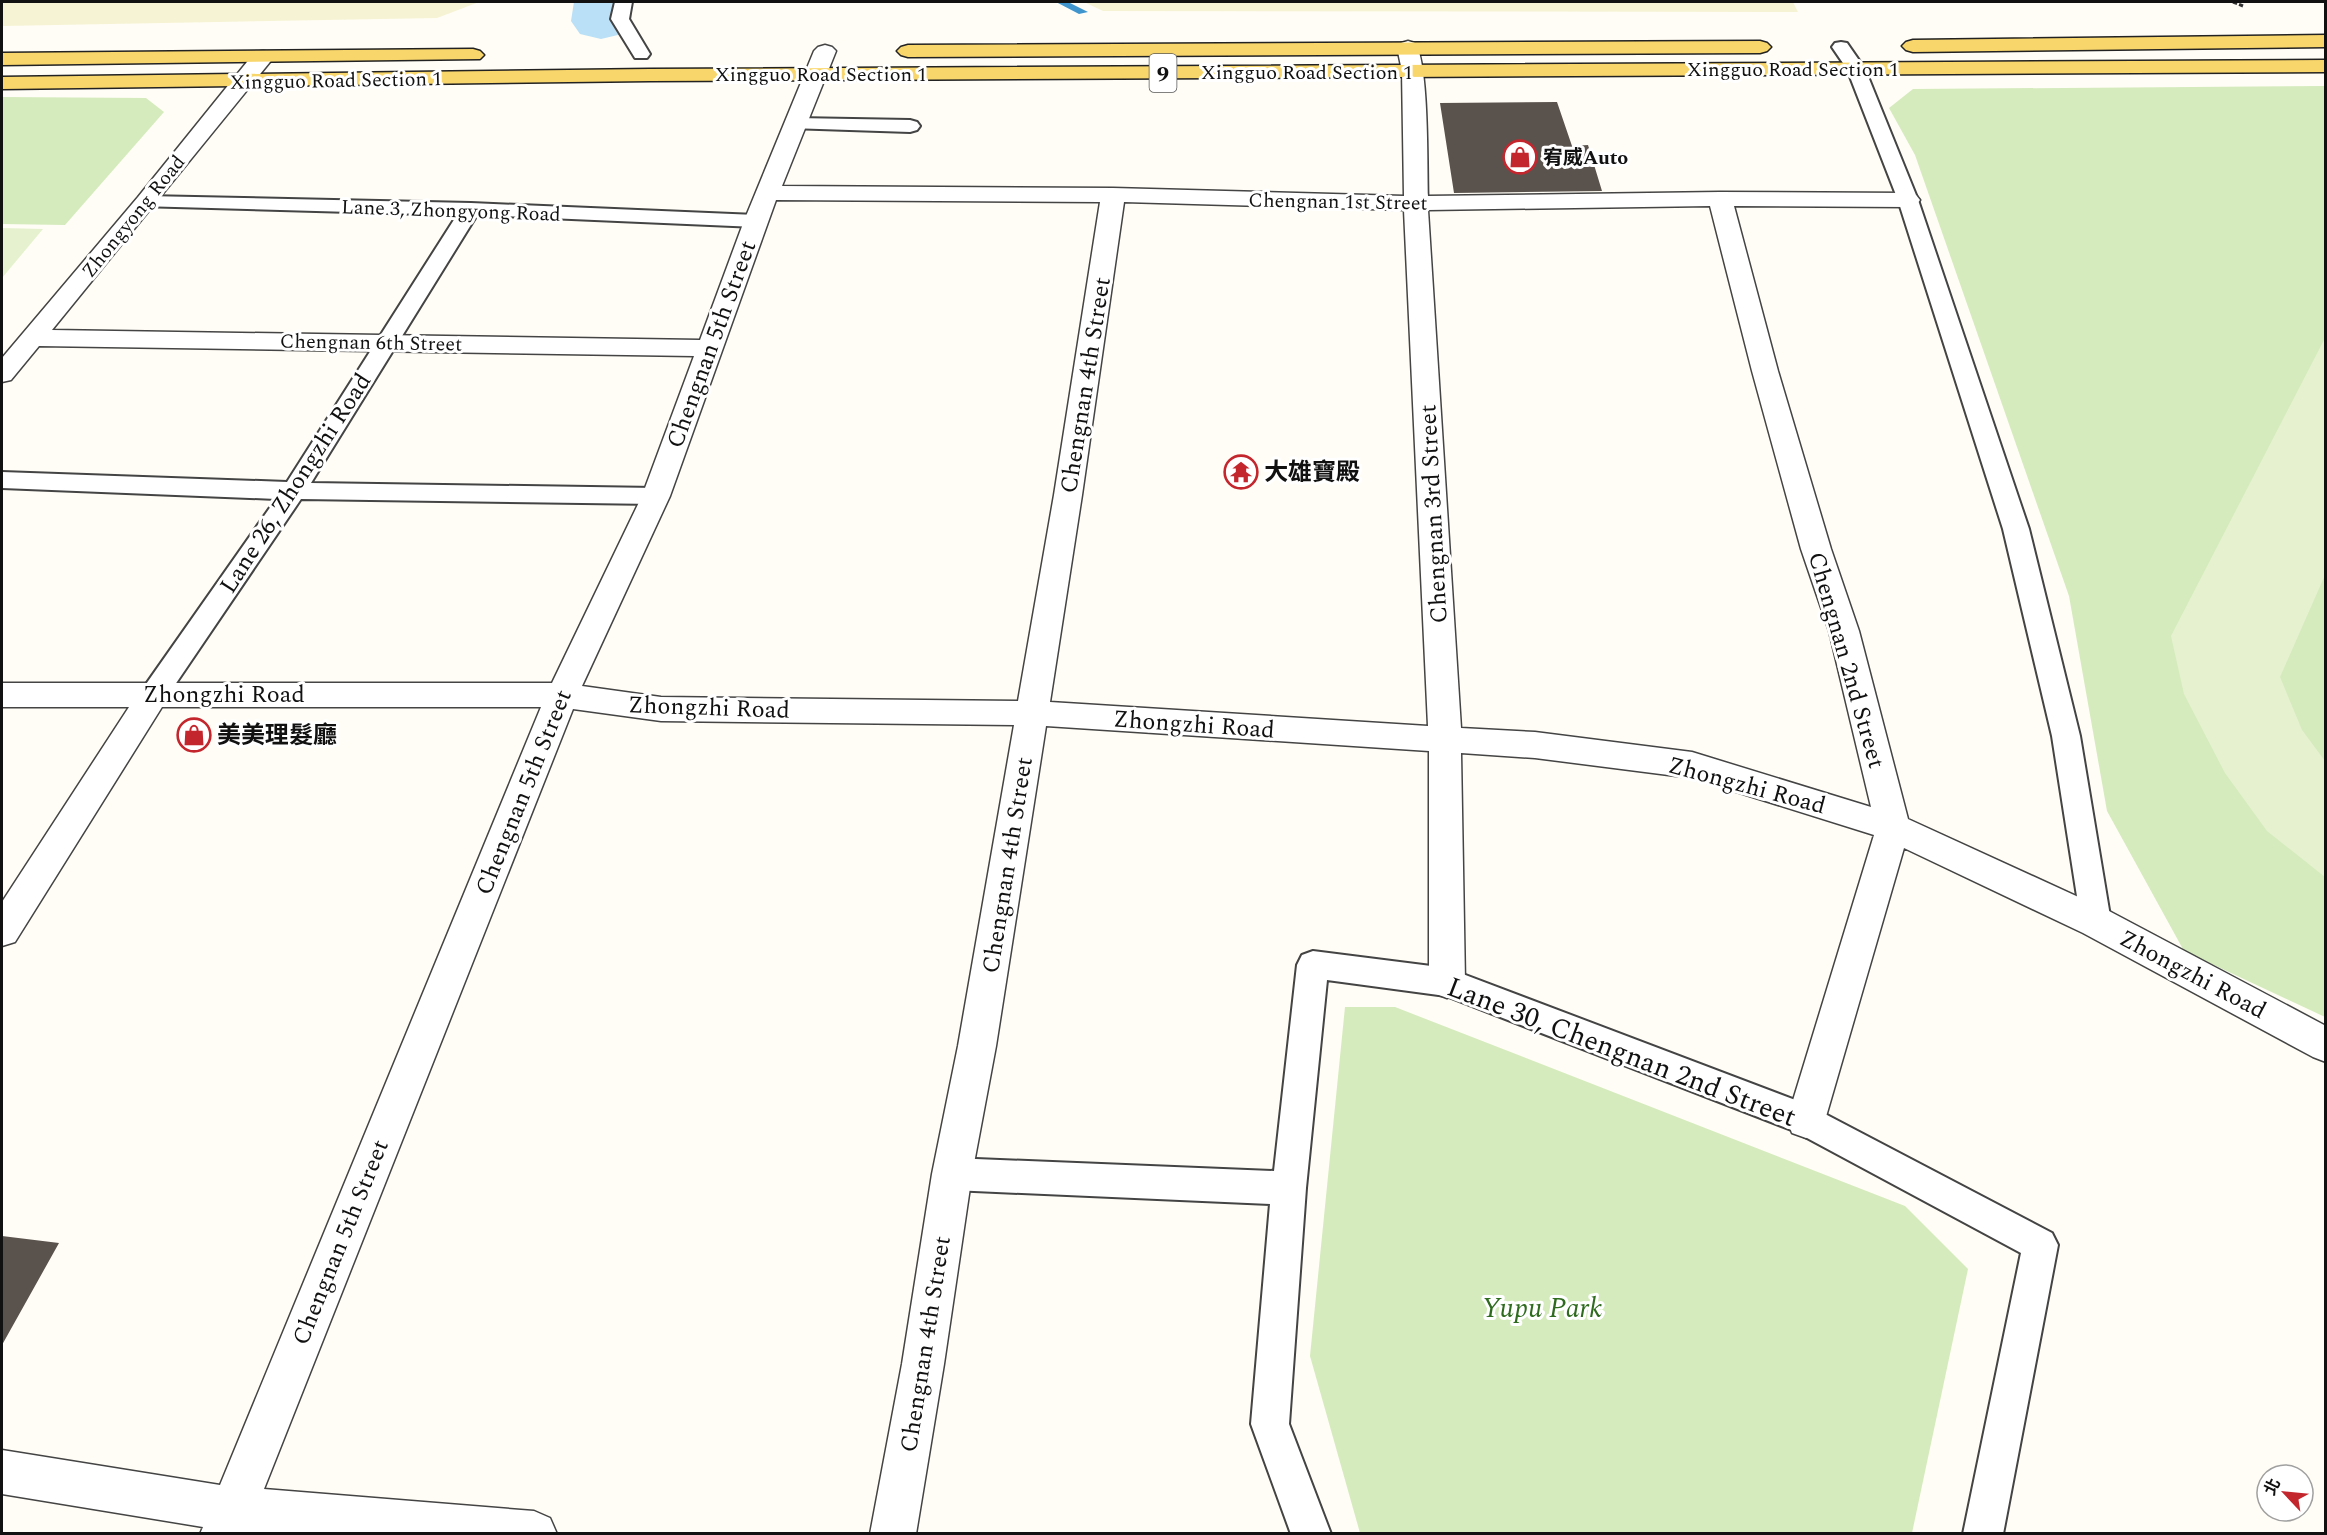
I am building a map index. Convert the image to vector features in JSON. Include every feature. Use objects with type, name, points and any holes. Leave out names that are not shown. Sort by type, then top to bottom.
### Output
[{"type":"main road","name":"Xingguo Road Section 1","points":[[1888,46],[2325,41]]},
{"type":"main road","name":"Xingguo Road Section 1","points":[[2,83],[242,81],[823,57],[1410,59],[1783,47]]},
{"type":"main road","name":"Xingguo Road Section 1","points":[[885,51],[1856,69],[2325,66]]},
{"type":"main road","points":[[618,54],[664,53]]},
{"type":"main road","name":"Xingguo Road Section 1","points":[[2,59],[488,55]]},
{"type":"street","name":"Zhongyong Road","points":[[2,374],[146,202],[263,57]]},
{"type":"street","name":"Chengnan 5th Street","points":[[227,1521],[562,695],[656,495],[762,207],[823,57]]},
{"type":"street","name":"Chengnan 3rd Street","points":[[1410,59],[1445,739],[1447,982]]},
{"type":"street","name":"Chengnan 1st Street","points":[[762,207],[1113,195],[1416,204],[1720,199],[1908,200]]},
{"type":"street","name":"Chengnan 4th Street","points":[[893,1533],[923,1364],[952,1174],[977,1046],[1068,495],[1113,195]]},
{"type":"street","name":"Chengnan 2nd Street","points":[[1720,199],[1765,371],[1816,549],[1844,631],[1893,827]]},
{"type":"street","name":"Chengnan 6th Street","points":[[31,338],[710,348]]},
{"type":"street","points":[[2,931],[154,694]]},
{"type":"street","name":"Zhongzhi Road","points":[[2,695],[562,695],[661,709],[1032,713],[1535,745],[1692,765],[1893,827],[2096,922],[2325,1044]]},
{"type":"street","points":[[1806,1120],[1893,827]]},
{"type":"street","points":[[2,1472],[227,1521],[534,1533]]},
{"type":"lane","points":[[623,2],[620,19],[641,54]]},
{"type":"lane","points":[[1841,47],[1856,69],[1908,200],[2016,529],[2066,736],[2096,922]]},
{"type":"lane","points":[[796,124],[910,126]]},
{"type":"lane","name":"Lane 3, Zhongyong Road","points":[[146,202],[471,209],[762,207]]},
{"type":"lane","name":"Lane 26, Zhongzhi Road","points":[[154,694],[294,491],[471,209]]},
{"type":"lane","points":[[2,480],[294,491],[656,495]]},
{"type":"lane","name":"Lane 30, Chengnan 2nd Street","points":[[1311,1533],[1270,1424],[1289,1188],[1313,965],[1447,982],[1806,1120],[2040,1245],[1983,1533]]},
{"type":"lane","points":[[952,1174],[1289,1188]]},
{"type":"shaded area","points":[[2,2],[479,2],[437,18],[2,26]]},
{"type":"shaded area","points":[[1084,2],[1793,2],[1798,12],[1103,11]]},
{"type":"green space","points":[[2325,86],[2325,1017],[2184,951],[2107,811],[2069,596],[1915,155],[1889,108],[1913,89]]},
{"type":"green space","points":[[2,97],[146,98],[164,112],[65,225],[2,224]]},
{"type":"green space","points":[[2,228],[43,229],[2,278]]},
{"type":"green space","points":[[2325,338],[2325,575],[2280,677],[2302,730],[2325,761],[2325,877],[2267,831],[2225,773],[2184,694],[2171,636]]},
{"type":"green space","name":"Yupu Park","points":[[1345,1007],[1395,1007],[1905,1206],[1968,1269],[1912,1533],[1360,1533],[1310,1356]]},
{"type":"building","name":"宥威Auto","points":[[1557,102],[1572,146],[1588,145],[1602,191],[1454,193],[1440,103]]},
{"type":"building","points":[[2,1236],[59,1243],[2,1345]]},
{"type":"waterway","points":[[601,21],[604,2]]},
{"type":"waterway","points":[[1061,2],[1083,12]]},
{"type":"place","name":"宥威Auto","points":[[1520,157]]},
{"type":"place","name":"大雄寶殿","points":[[1241,472]]},
{"type":"place","name":"美美理髮廳","points":[[194,735]]}]
